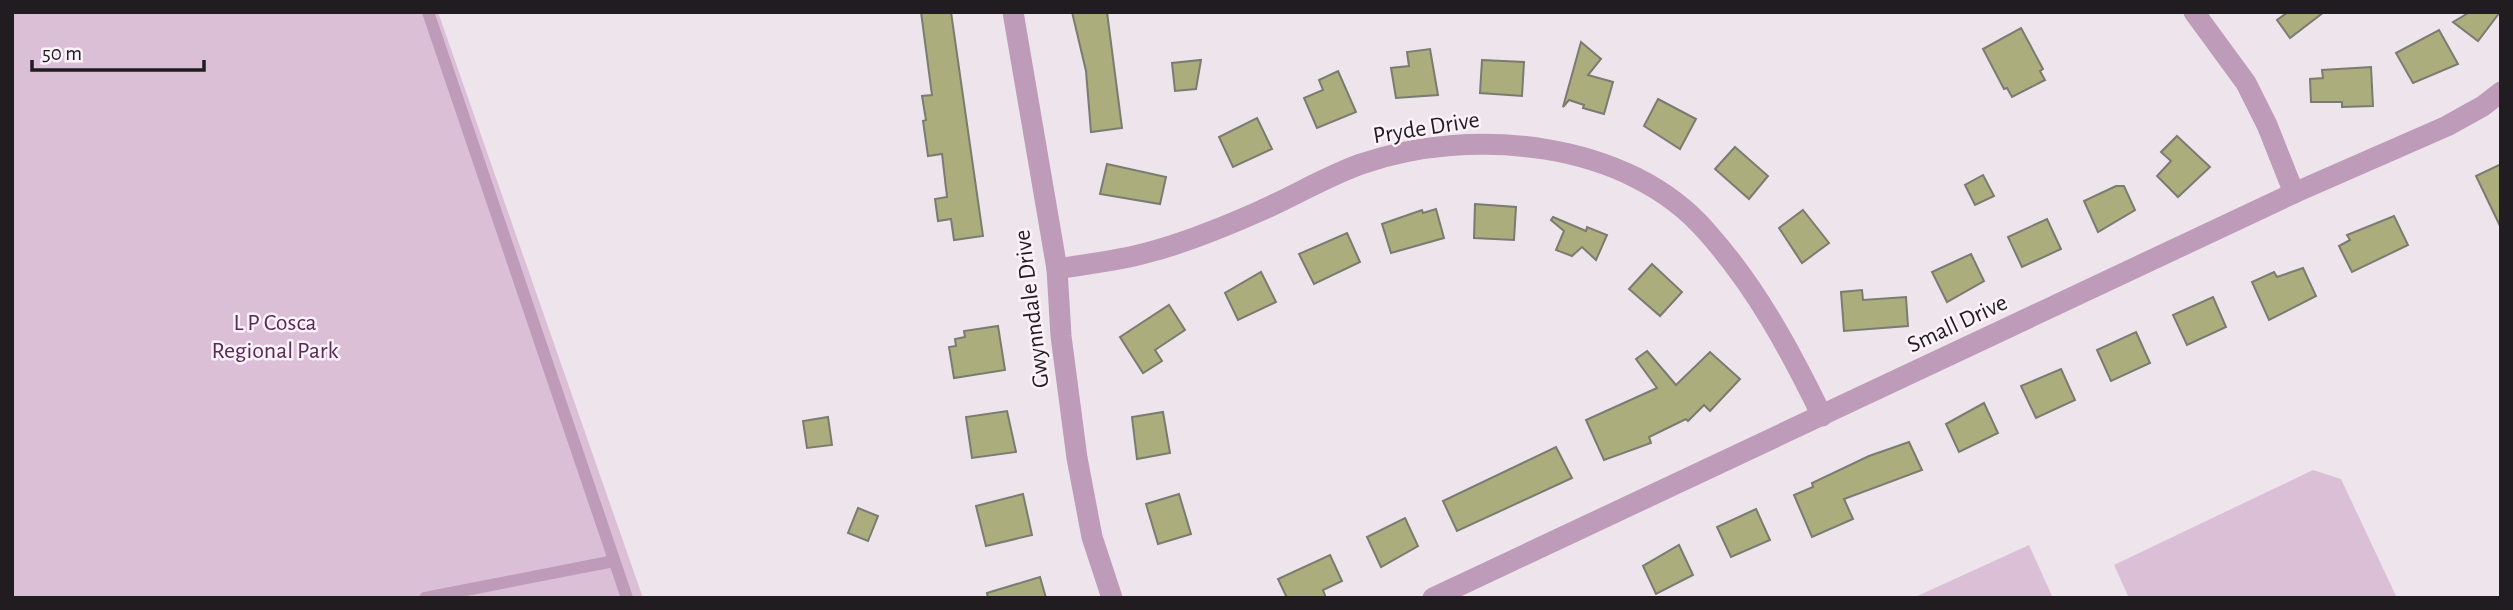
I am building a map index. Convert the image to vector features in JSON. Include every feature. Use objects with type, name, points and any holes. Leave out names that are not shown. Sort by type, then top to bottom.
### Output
[{"type":"street","name":"Gwynndale Drive","points":[[1013,12],[1057,269],[1061,336],[1077,458],[1092,537],[1112,598]]},
{"type":"street","points":[[2194,12],[2245,83],[2267,125],[2294,193]]},
{"type":"street","name":"Small Drive","points":[[1433,598],[2294,193],[2447,126],[2483,106],[2501,92]]},
{"type":"street","name":"Pryde Drive","points":[[1057,269],[1146,253],[1191,238],[1259,211],[1361,164],[1454,146],[1492,143],[1532,146],[1602,165],[1634,177],[1660,191],[1706,230],[1780,331],[1822,416]]},
{"type":"lane","points":[[428,12],[627,598]]},
{"type":"lane","points":[[425,598],[614,561]]},
{"type":"green space","name":"L P Cosca Regional Park","points":[[12,12],[438,12],[643,598],[12,598]]},
{"type":"green space","points":[[2313,470],[2341,479],[2397,598],[2129,598],[2114,565]]},
{"type":"green space","points":[[2029,545],[2053,598],[1913,598]]},
{"type":"building","points":[[921,12],[951,12],[983,236],[954,240],[951,219],[938,221],[935,199],[947,197],[942,154],[928,156],[923,121],[926,120],[922,96],[932,95]]},
{"type":"building","points":[[1072,12],[1107,12],[1122,128],[1091,132],[1086,71]]},
{"type":"building","points":[[2288,12],[2324,12],[2290,38],[2277,20]]},
{"type":"building","points":[[2470,12],[2500,12],[2478,41],[2453,22]]},
{"type":"building","points":[[2021,28],[2043,69],[2040,71],[2045,80],[2012,97],[2007,88],[2004,89],[1983,49]]},
{"type":"building","points":[[2439,30],[2458,64],[2413,83],[2396,53]]},
{"type":"building","points":[[1581,42],[1601,59],[1588,75],[1613,82],[1604,114],[1583,108],[1584,105],[1569,100],[1563,107]]},
{"type":"building","points":[[1430,49],[1438,95],[1396,98],[1391,68],[1409,66],[1407,52]]},
{"type":"building","points":[[1201,60],[1196,89],[1175,91],[1172,63]]},
{"type":"building","points":[[1482,60],[1524,62],[1522,96],[1480,93]]},
{"type":"building","points":[[2371,67],[2373,106],[2342,107],[2342,102],[2311,102],[2310,79],[2323,78],[2322,70]]},
{"type":"building","points":[[1338,71],[1356,112],[1317,128],[1304,98],[1323,90],[1319,80]]},
{"type":"building","points":[[1658,99],[1696,119],[1680,149],[1644,126]]},
{"type":"building","points":[[1257,118],[1272,149],[1233,167],[1219,137]]},
{"type":"building","points":[[2177,136],[2210,167],[2178,197],[2157,176],[2171,161],[2161,152]]},
{"type":"building","points":[[1735,147],[1768,176],[1749,199],[1715,169]]},
{"type":"building","points":[[1107,164],[1166,177],[1160,204],[1100,194]]},
{"type":"building","points":[[2501,164],[2501,228],[2476,176]]},
{"type":"building","points":[[1983,175],[1994,196],[1975,205],[1965,185]]},
{"type":"building","points":[[2116,186],[2124,186],[2135,210],[2098,232],[2084,201]]},
{"type":"building","points":[[1475,204],[1516,207],[1514,240],[1474,238]]},
{"type":"building","points":[[1436,209],[1444,238],[1391,253],[1382,224],[1422,210],[1423,213]]},
{"type":"building","points":[[1803,210],[1829,243],[1802,263],[1779,228]]},
{"type":"building","points":[[2394,216],[2408,245],[2352,272],[2339,246],[2350,240],[2347,235]]},
{"type":"building","points":[[1553,217],[1586,231],[1587,227],[1607,235],[1596,260],[1582,247],[1572,256],[1556,250],[1564,231],[1551,220]]},
{"type":"building","points":[[2047,219],[2061,249],[2022,267],[2008,237]]},
{"type":"building","points":[[1347,233],[1360,262],[1314,284],[1299,254]]},
{"type":"building","points":[[1971,254],[1984,281],[1947,302],[1932,272]]},
{"type":"building","points":[[1652,264],[1682,292],[1660,316],[1629,289]]},
{"type":"building","points":[[2303,268],[2316,296],[2269,320],[2252,282],[2274,272],[2277,277]]},
{"type":"building","points":[[1261,272],[1276,302],[1238,320],[1225,293]]},
{"type":"building","points":[[1862,290],[1863,300],[1906,297],[1908,326],[1844,331],[1841,292]]},
{"type":"building","points":[[2213,297],[2226,327],[2187,345],[2173,315]]},
{"type":"building","points":[[1169,305],[1185,330],[1155,350],[1162,361],[1143,373],[1120,337]]},
{"type":"building","points":[[998,326],[1005,370],[954,378],[949,347],[956,346],[955,339],[965,337],[964,331]]},
{"type":"building","points":[[2136,332],[2150,363],[2111,381],[2097,350]]},
{"type":"building","points":[[1647,351],[1676,385],[1710,352],[1740,379],[1710,411],[1704,405],[1688,421],[1686,419],[1649,437],[1651,443],[1604,460],[1586,420],[1657,388],[1636,359]]},
{"type":"building","points":[[2061,369],[2075,400],[2036,418],[2021,386]]},
{"type":"building","points":[[1984,403],[1998,433],[1959,452],[1946,424]]},
{"type":"building","points":[[1007,411],[1016,452],[972,458],[966,417]]},
{"type":"building","points":[[1163,412],[1170,453],[1137,459],[1132,417]]},
{"type":"building","points":[[828,417],[832,445],[807,448],[803,421]]},
{"type":"building","points":[[1909,442],[1922,470],[1844,499],[1853,519],[1812,537],[1794,495],[1813,487],[1812,483],[1869,456]]},
{"type":"building","points":[[1556,447],[1572,478],[1457,531],[1443,501]]},
{"type":"building","points":[[1023,494],[1032,535],[986,546],[976,506]]},
{"type":"building","points":[[1179,494],[1191,534],[1158,544],[1146,504]]},
{"type":"building","points":[[858,508],[878,516],[868,541],[848,533]]},
{"type":"building","points":[[1756,509],[1770,540],[1731,557],[1717,527]]},
{"type":"building","points":[[1405,518],[1418,546],[1381,567],[1367,537]]},
{"type":"building","points":[[1679,545],[1693,575],[1656,594],[1643,566]]},
{"type":"building","points":[[1330,555],[1342,581],[1323,590],[1326,598],[1287,598],[1278,579]]},
{"type":"building","points":[[1040,577],[1046,598],[988,598],[987,593]]}]
